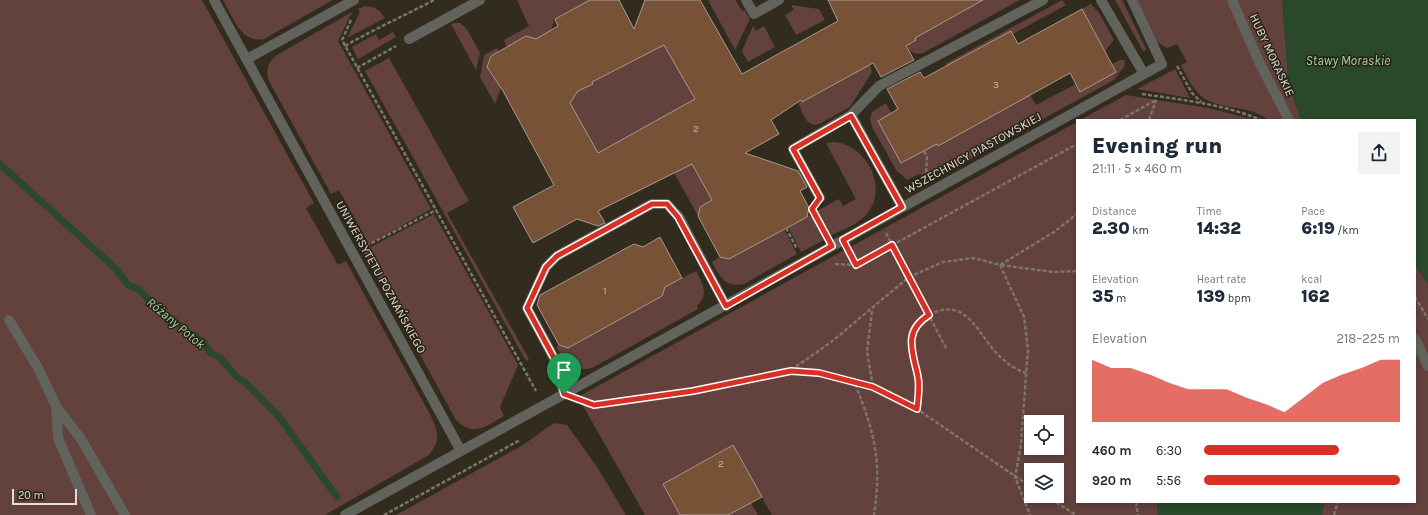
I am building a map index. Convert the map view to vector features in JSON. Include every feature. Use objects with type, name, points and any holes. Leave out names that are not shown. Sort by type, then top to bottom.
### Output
[{"type":"street","name":"UNIWERSYTETU POZNAŃSKIEGO","points":[[214,0],[461,451]]},
{"type":"street","points":[[409,39],[480,0]]},
{"type":"street","points":[[746,0],[754,14],[779,0]]},
{"type":"street","points":[[820,198],[793,149],[851,116],[879,86],[1043,0]]},
{"type":"street","points":[[1101,0],[1144,74]]},
{"type":"street","points":[[1132,0],[1162,64]]},
{"type":"street","name":"HUBY MORASKIE","points":[[1232,0],[1259,62],[1288,119]]},
{"type":"street","points":[[247,59],[352,1]]},
{"type":"street","name":"WSZECHNICY PIASTOWSKIEJ","points":[[461,451],[544,407],[564,394],[726,306],[1162,64]]},
{"type":"street","points":[[851,116],[902,207]]},
{"type":"street","points":[[564,394],[554,358],[527,308],[546,267],[557,256],[652,204],[667,204],[678,217],[726,306]]},
{"type":"street","points":[[9,320],[38,368],[56,406],[81,439],[125,515]]},
{"type":"street","points":[[1416,341],[1428,366]]},
{"type":"street","points":[[56,406],[58,438],[92,515]]},
{"type":"street","points":[[345,515],[461,451]]},
{"type":"path","points":[[345,46],[387,22],[398,20],[434,0]]},
{"type":"path","points":[[352,1],[355,10],[342,40],[522,363],[544,407]]},
{"type":"path","points":[[357,68],[409,39]]},
{"type":"path","points":[[1162,64],[1173,59],[1192,93],[1201,102]]},
{"type":"path","points":[[1126,84],[1135,93],[1201,102],[1245,113],[1259,119]]},
{"type":"path","points":[[1149,119],[1157,96]]},
{"type":"path","points":[[1122,119],[1156,100]]},
{"type":"path","points":[[843,240],[856,265],[1076,145]]},
{"type":"path","points":[[924,151],[927,157],[926,176]]},
{"type":"path","points":[[820,198],[812,209],[832,246]]},
{"type":"path","points":[[362,240],[366,246],[436,210]]},
{"type":"path","points":[[1000,264],[1054,232],[1076,215]]},
{"type":"path","points":[[892,245],[947,350]]},
{"type":"path","points":[[791,371],[872,310],[909,276],[943,262],[973,258],[1000,264],[1053,272],[1076,271]]},
{"type":"path","points":[[1000,264],[1024,317],[1028,349],[1021,444],[1016,477],[1030,515]]},
{"type":"path","points":[[1416,300],[1428,319]]},
{"type":"path","points":[[872,310],[867,351],[873,387]]},
{"type":"path","points":[[917,409],[919,390],[910,348],[911,339],[915,328],[921,320],[937,311],[950,310],[968,317],[976,324],[1001,358],[1012,368],[1026,373]]},
{"type":"path","points":[[564,394],[594,405],[693,391],[791,371],[819,373],[855,384],[873,387],[917,409],[1024,482]]},
{"type":"path","points":[[855,384],[866,411],[875,442],[878,486],[874,515]]},
{"type":"path","points":[[384,515],[520,440]]},
{"type":"path","points":[[1057,503],[1076,515]]},
{"type":"path","points":[[1136,503],[1138,515]]},
{"type":"path","points":[[1334,515],[1338,503]]},
{"type":"shaded area","points":[[0,0],[202,0],[314,203],[306,208],[338,265],[346,261],[432,418],[437,433],[437,441],[429,455],[325,515],[0,515]]},
{"type":"shaded area","points":[[223,0],[333,0],[264,39],[256,39],[249,37],[239,28]]},
{"type":"shaded area","points":[[517,0],[590,0],[555,18],[551,31],[536,39],[507,47],[504,40],[529,26]]},
{"type":"shaded area","points":[[708,0],[737,0],[736,1],[742,11],[744,10],[750,19],[735,50]]},
{"type":"shaded area","points":[[983,0],[1020,0],[923,53],[917,54],[912,52],[904,42],[905,38],[914,41],[916,40],[915,38]]},
{"type":"shaded area","points":[[1062,0],[1066,5],[1013,34],[1011,31],[947,66],[945,64]]},
{"type":"shaded area","points":[[1115,0],[1122,0],[1146,49],[1145,51],[1143,51]]},
{"type":"shaded area","points":[[1137,0],[1428,0],[1382,119],[1267,119],[1252,112],[1214,103],[1199,94],[1191,84],[1181,65],[1187,62],[1177,44],[1167,48],[1157,42]]},
{"type":"shaded area","points":[[1091,4],[1099,13],[1114,40],[1105,51],[1082,9]]},
{"type":"shaded area","points":[[791,5],[819,9],[825,20],[796,35],[785,15],[794,10]]},
{"type":"shaded area","points":[[365,6],[372,7],[381,12],[385,18],[347,38],[360,12],[358,9]]},
{"type":"shaded area","points":[[352,12],[338,41],[431,209],[369,244],[339,190],[331,194],[269,81],[267,73],[269,63],[277,55]]},
{"type":"shaded area","points":[[652,22],[694,94],[692,96],[693,98],[702,100],[604,152],[602,150],[597,161],[594,160],[597,151],[596,149],[593,150],[566,100],[571,66],[593,84],[592,82],[640,57]]},
{"type":"shaded area","points":[[460,23],[467,29],[480,53],[476,70],[451,24]]},
{"type":"shaded area","points":[[753,26],[756,31],[764,26],[775,47],[748,62],[742,51]]},
{"type":"shaded area","points":[[393,32],[396,37],[358,59],[352,47],[376,34],[379,40]]},
{"type":"shaded area","points":[[497,48],[499,51],[491,56],[487,66],[492,72],[491,75],[502,76],[499,85],[501,88],[495,104],[480,77],[484,55]]},
{"type":"shaded area","points":[[389,58],[469,201],[447,213],[529,359],[526,361],[365,71]]},
{"type":"shaded area","points":[[865,60],[869,62],[872,72],[850,107],[819,124],[811,124],[803,115],[798,103],[810,98],[809,97],[822,89],[823,91],[830,87],[830,85],[851,76],[850,74],[859,69],[860,71]]},
{"type":"shaded area","points":[[1120,60],[1125,60],[1124,67],[1114,80],[941,175],[935,171],[930,176],[919,174],[907,180],[896,170],[872,127],[870,119],[872,112],[886,103],[891,113],[878,122],[902,163],[936,144],[938,146],[1030,95],[1036,105],[1076,84],[1080,91],[1116,72],[1112,64]]},
{"type":"shaded area","points":[[1175,69],[1190,98],[1137,89]]},
{"type":"shaded area","points":[[1126,95],[1208,108],[1252,119],[1082,119]]},
{"type":"shaded area","points":[[1076,123],[1076,503],[1157,503],[1158,515],[772,515],[732,445],[663,484],[680,515],[645,515],[578,397]]},
{"type":"shaded area","points":[[835,142],[847,145],[866,160],[872,171],[876,194],[872,206],[862,219],[830,236],[817,211],[839,199],[843,206],[856,199],[826,143]]},
{"type":"shaded area","points":[[691,162],[712,200],[700,207],[698,216],[673,171]]},
{"type":"shaded area","points":[[434,214],[518,365],[500,407],[504,416],[480,428],[469,428],[456,420],[363,251]]},
{"type":"shaded area","points":[[812,214],[818,220],[828,238],[801,252],[788,227]]},
{"type":"shaded area","points":[[784,229],[797,254],[744,284],[738,285],[728,283],[721,277],[712,262],[720,257],[729,259]]},
{"type":"shaded area","points":[[1416,266],[1428,283],[1428,515],[1322,515],[1324,503],[1416,503]]},
{"type":"shaded area","points":[[696,271],[704,289],[703,297],[697,305],[698,309],[592,368],[580,369],[570,365],[566,362],[556,347],[559,345],[569,348],[662,296],[665,287]]},
{"type":"shaded area","points":[[554,423],[567,425],[597,467],[626,515],[396,515],[523,445]]},
{"type":"shaded area","points":[[751,503],[758,515],[728,515]]},
{"type":"water","name":"Stawy Moraskie","points":[[1282,0],[1428,0],[1428,283],[1416,266],[1416,119],[1300,119],[1288,81]]},
{"type":"water","points":[[1157,503],[1324,503],[1322,515],[1158,515]]},
{"type":"building","points":[[590,0],[619,0],[634,29],[645,0],[700,0],[742,74],[838,21],[828,0],[983,0],[915,38],[916,40],[906,46],[914,60],[881,77],[873,63],[802,102],[801,100],[771,120],[779,134],[745,153],[798,171],[807,187],[800,191],[809,208],[807,217],[729,259],[720,257],[698,216],[700,207],[712,200],[692,164],[598,211],[605,223],[598,226],[577,219],[533,243],[513,207],[554,185],[503,91],[487,67],[491,56],[526,36],[536,39],[558,26],[555,19]],"holes":[[[664,45],[695,99],[598,153],[570,103],[578,91],[593,84],[592,82]]]},
{"type":"building","points":[[1082,9],[1116,72],[1080,92],[1070,73],[938,146],[937,144],[901,163],[878,121],[898,109],[887,89],[920,72],[924,78],[1011,31],[1018,44]]},
{"type":"building","points":[[660,237],[682,278],[665,287],[662,296],[568,348],[559,345],[537,305],[540,295],[634,244],[643,247]]},
{"type":"building","points":[[733,445],[762,497],[728,515],[680,515],[663,484]]},
{"type":"waterway","name":"Różany Potok","points":[[0,164],[115,268],[128,285],[138,289],[163,314],[203,342],[210,352],[220,358],[237,377],[247,384],[280,418],[337,497]]},
{"type":"route","points":[[851,116],[902,207],[843,240],[856,265],[892,245],[929,315],[921,320],[915,328],[911,339],[910,348],[918,378],[919,390],[917,409],[873,387],[855,384],[819,373],[791,371],[693,391],[594,405],[564,394],[554,358],[527,308],[546,267],[557,256],[652,204],[667,204],[678,217],[726,306],[832,246],[812,209],[820,198],[793,149],[851,116]]}]
